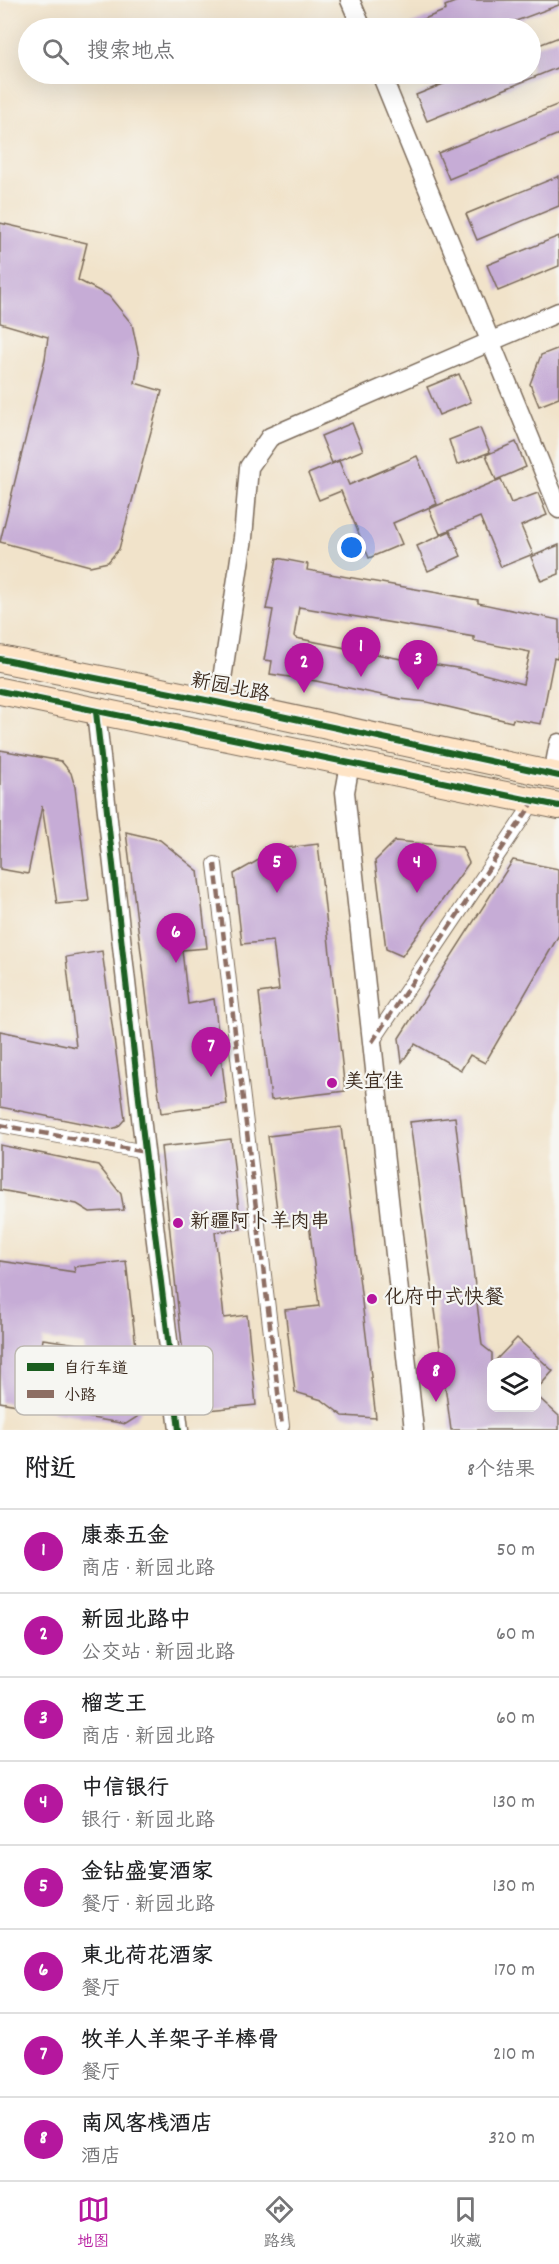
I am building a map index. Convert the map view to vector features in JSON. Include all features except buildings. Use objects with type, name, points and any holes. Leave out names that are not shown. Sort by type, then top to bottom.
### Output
[{"type":"main road","name":"新园北路","points":[[0,659],[216,702],[556,775]]},
{"type":"main road","points":[[0,691],[559,806]]},
{"type":"street","points":[[350,0],[358,18]]},
{"type":"street","points":[[385,84],[559,509]]},
{"type":"street","points":[[216,702],[222,679],[243,538],[249,466],[270,437],[559,312]]},
{"type":"street","points":[[96,712],[169,1346]]},
{"type":"street","points":[[556,775],[559,743]]},
{"type":"street","points":[[350,764],[345,792],[414,1430]]},
{"type":"street","points":[[372,1041],[534,801]]},
{"type":"street","points":[[216,864],[282,1426]]},
{"type":"street","points":[[0,1125],[145,1152]]},
{"type":"street","points":[[177,1415],[179,1430]]},
{"type":"marked path","points":[[372,1042],[534,801]]},
{"type":"marked path","points":[[215,864],[282,1426]]},
{"type":"marked path","points":[[0,1125],[145,1152]]},
{"type":"cycle path","points":[[0,659],[216,702],[559,776]]},
{"type":"cycle path","points":[[0,691],[559,806]]},
{"type":"cycle path","points":[[96,712],[169,1346]]},
{"type":"cycle path","points":[[177,1415],[179,1430]]},
{"type":"place","name":"康泰五金","points":[[361,677]]},
{"type":"place","name":"榴芝王","points":[[418,690]]},
{"type":"place","name":"新园北路中","points":[[304,693]]},
{"type":"place","name":"金钻盛宴酒家","points":[[277,893]]},
{"type":"place","name":"中信银行","points":[[417,893]]},
{"type":"place","name":"東北荷花酒家","points":[[176,963]]},
{"type":"place","name":"牧羊人羊架子羊棒骨","points":[[211,1077]]},
{"type":"place","name":"美宜佳","points":[[332,1083]]},
{"type":"place","name":"新疆阿卜羊肉串","points":[[178,1223]]},
{"type":"place","name":"化府中式快餐","points":[[372,1299]]},
{"type":"place","name":"南风客栈酒店","points":[[436,1402]]}]
